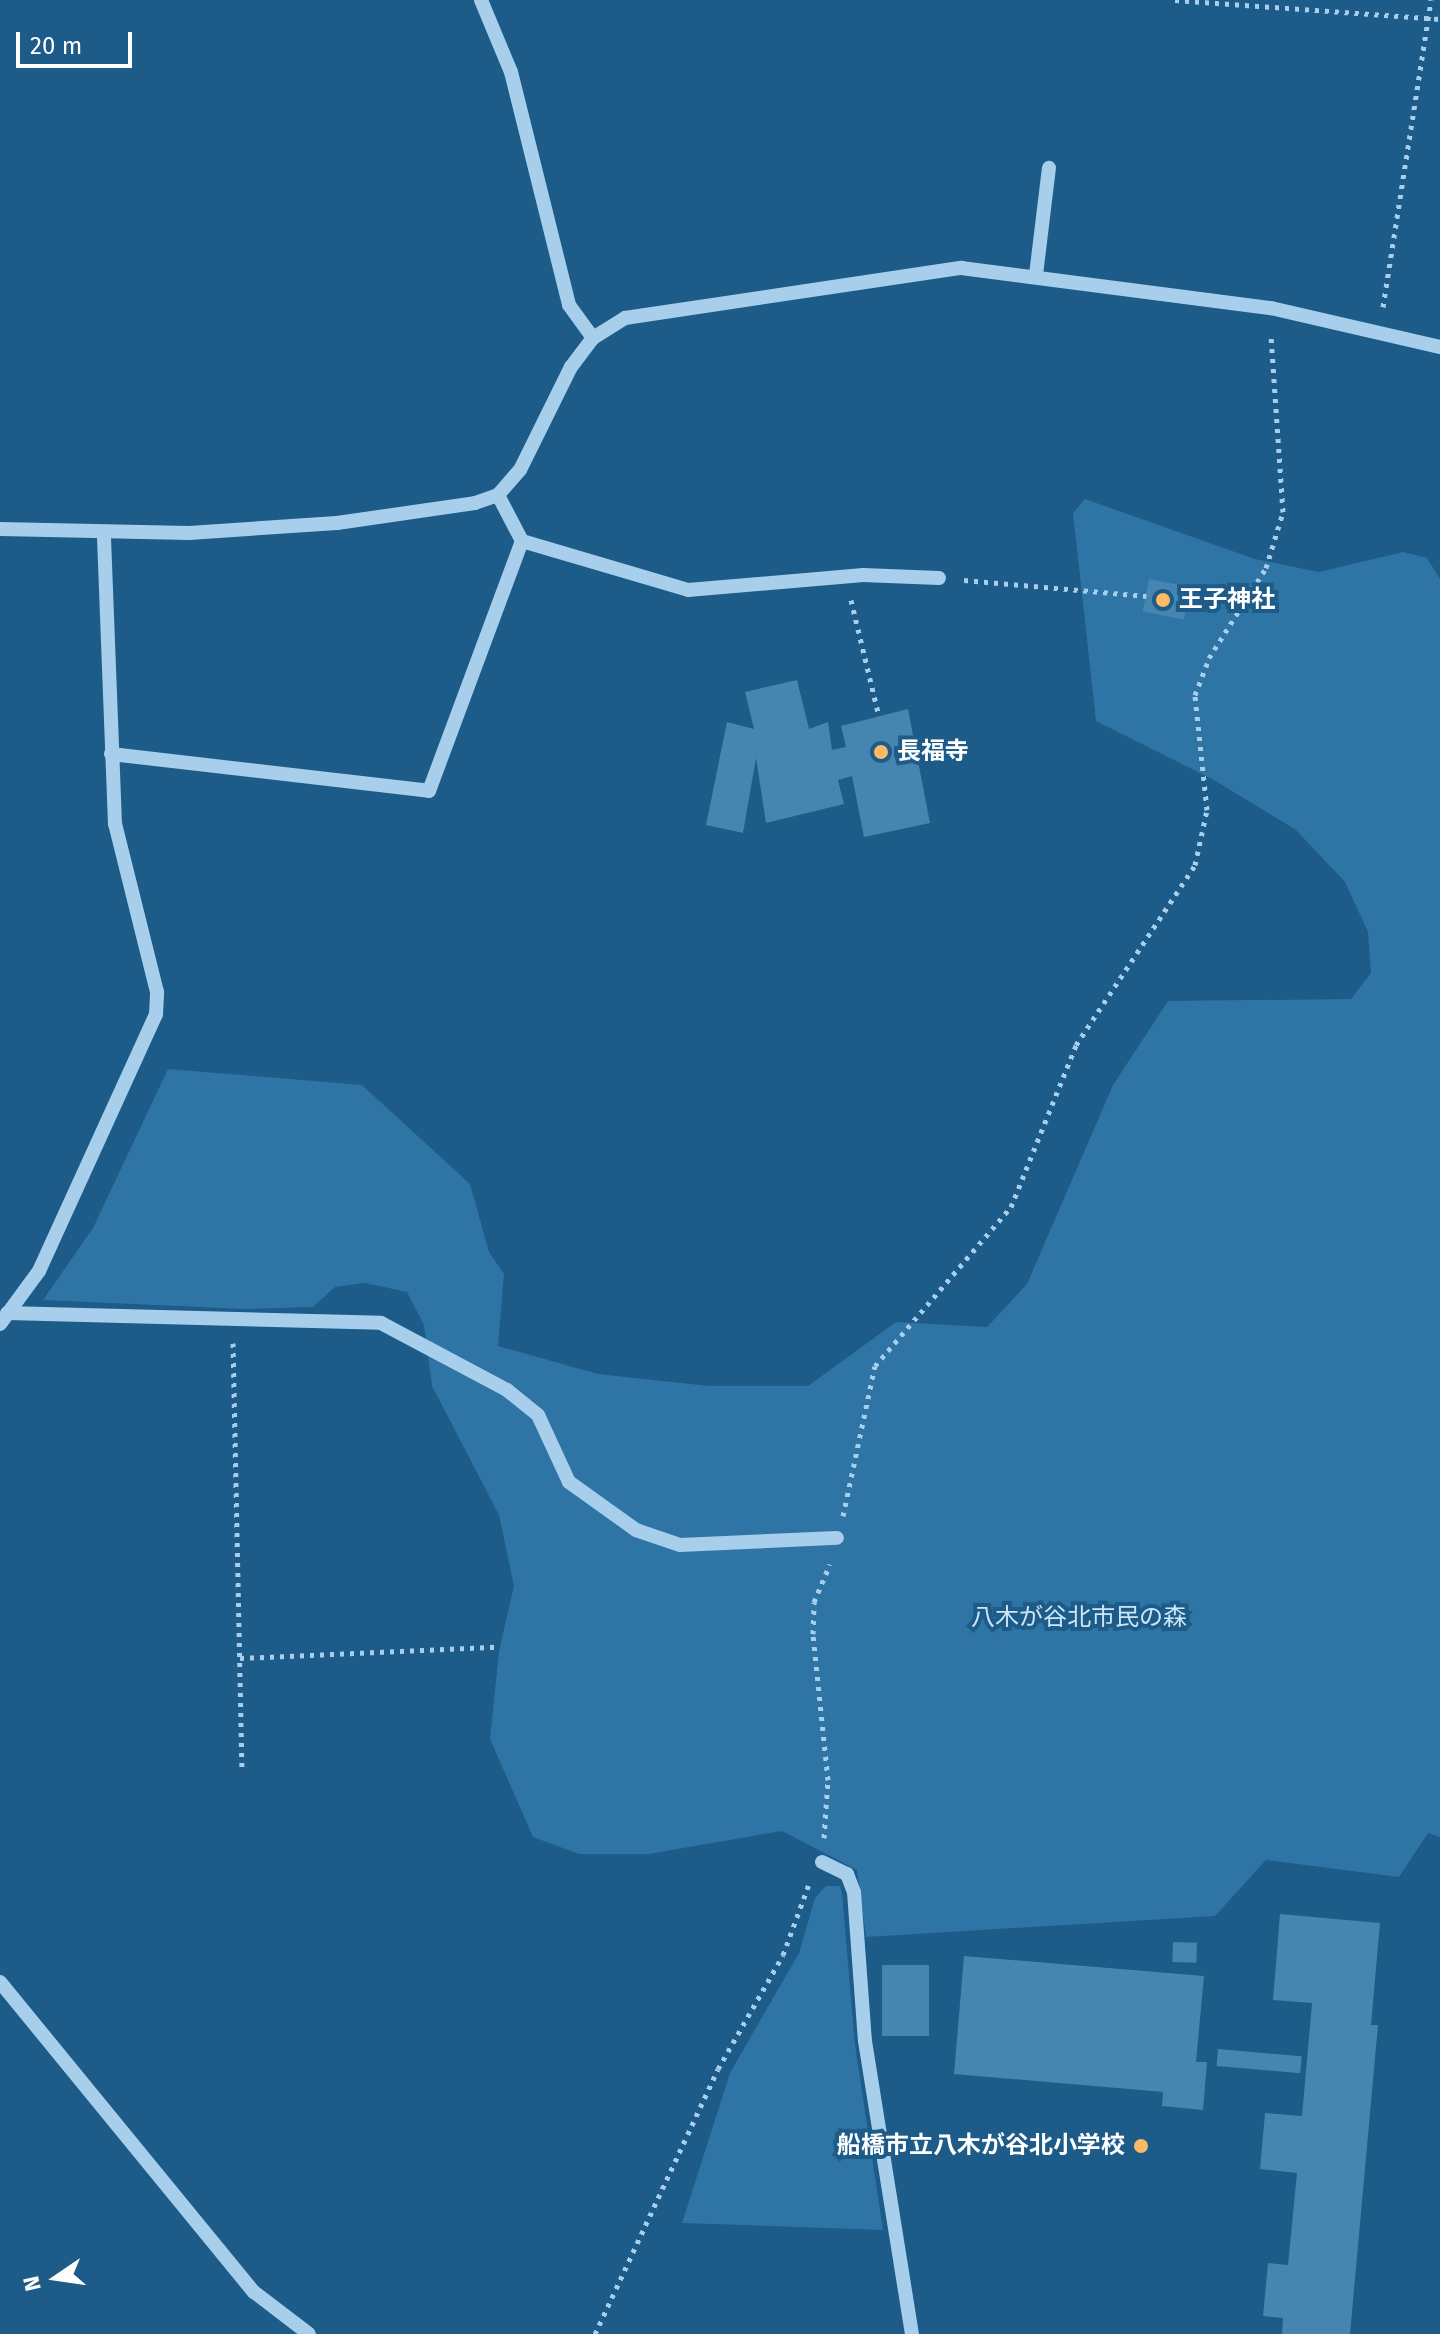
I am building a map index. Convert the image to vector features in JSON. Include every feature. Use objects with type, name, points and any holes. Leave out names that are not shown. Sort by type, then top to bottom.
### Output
[{"type":"street","points":[[481,0],[511,72],[569,305],[593,338]]},
{"type":"street","points":[[1036,275],[1049,168]]},
{"type":"street","points":[[0,529],[104,535],[337,523],[498,495],[520,470],[571,367],[593,338],[625,318],[676,306],[784,296],[961,268],[1036,275],[1271,308],[1379,337],[1440,347]]},
{"type":"street","points":[[498,495],[522,541],[688,590],[846,580],[939,578]]},
{"type":"street","points":[[4,1318],[39,1271],[156,1014],[157,992],[115,824],[104,535]]},
{"type":"street","points":[[111,754],[429,791],[522,541]]},
{"type":"street","points":[[4,1318],[233,1324],[343,1318],[381,1323],[517,1398],[538,1415],[569,1482],[636,1530],[680,1545],[837,1538]]},
{"type":"street","points":[[822,1862],[847,1874],[854,1892],[865,2041],[912,2334]]},
{"type":"street","points":[[0,1982],[254,2292],[309,2334]]},
{"type":"path","points":[[1175,0],[1440,19]]},
{"type":"path","points":[[1379,337],[1431,0]]},
{"type":"path","points":[[595,2334],[718,2069],[783,1955],[822,1862],[828,1780],[814,1602],[837,1538],[875,1366],[1011,1207],[1076,1045],[1195,865],[1207,810],[1195,695],[1209,658],[1266,568],[1283,512],[1271,308]]},
{"type":"path","points":[[939,578],[1146,596]]},
{"type":"path","points":[[846,580],[879,717]]},
{"type":"path","points":[[233,1324],[242,1770]]},
{"type":"path","points":[[240,1658],[496,1647]]},
{"type":"green space","name":"八木が谷北市民の森","points":[[1085,499],[1255,559],[1319,572],[1403,552],[1427,558],[1440,579],[1440,1837],[1428,1833],[1399,1877],[1266,1860],[1215,1916],[866,1937],[857,1870],[782,1831],[649,1854],[579,1854],[533,1837],[490,1739],[499,1651],[514,1586],[499,1515],[432,1386],[424,1325],[407,1292],[365,1283],[335,1287],[313,1307],[244,1309],[43,1300],[93,1228],[168,1069],[362,1085],[470,1184],[489,1252],[504,1274],[498,1346],[598,1374],[709,1386],[808,1386],[896,1322],[987,1327],[1027,1284],[1113,1085],[1168,1001],[1351,999],[1371,973],[1368,932],[1345,882],[1296,830],[1214,780],[1096,721],[1073,513]]},
{"type":"green space","points":[[826,1886],[840,1886],[842,1893],[855,2045],[883,2230],[682,2223],[730,2073],[799,1953],[815,1898]]},
{"type":"building","points":[[1149,579],[1190,587],[1184,619],[1143,611]]},
{"type":"building","points":[[797,680],[809,729],[828,722],[832,750],[846,747],[841,726],[908,709],[930,823],[864,837],[852,776],[838,780],[844,804],[766,823],[756,758],[743,833],[706,825],[727,722],[754,729],[745,692]]},
{"type":"building","points":[[1280,1914],[1380,1923],[1371,2025],[1378,2025],[1350,2334],[1282,2334],[1283,2318],[1263,2316],[1268,2263],[1288,2265],[1297,2173],[1260,2169],[1265,2113],[1302,2116],[1312,2003],[1273,2000]]},
{"type":"building","points":[[1173,1942],[1197,1943],[1196,1963],[1172,1962]]},
{"type":"building","points":[[964,1956],[1204,1976],[1196,2062],[1207,2062],[1203,2110],[1162,2106],[1163,2092],[954,2074]]},
{"type":"building","points":[[882,1965],[929,1965],[929,2036],[882,2036]]},
{"type":"building","points":[[1218,2049],[1302,2056],[1300,2073],[1217,2066]]},
{"type":"place","name":"王子神社","points":[[1163,600]]},
{"type":"place","name":"長福寺","points":[[881,752]]},
{"type":"place","name":"船橋市立八木が谷北小学校","points":[[1141,2146]]}]
